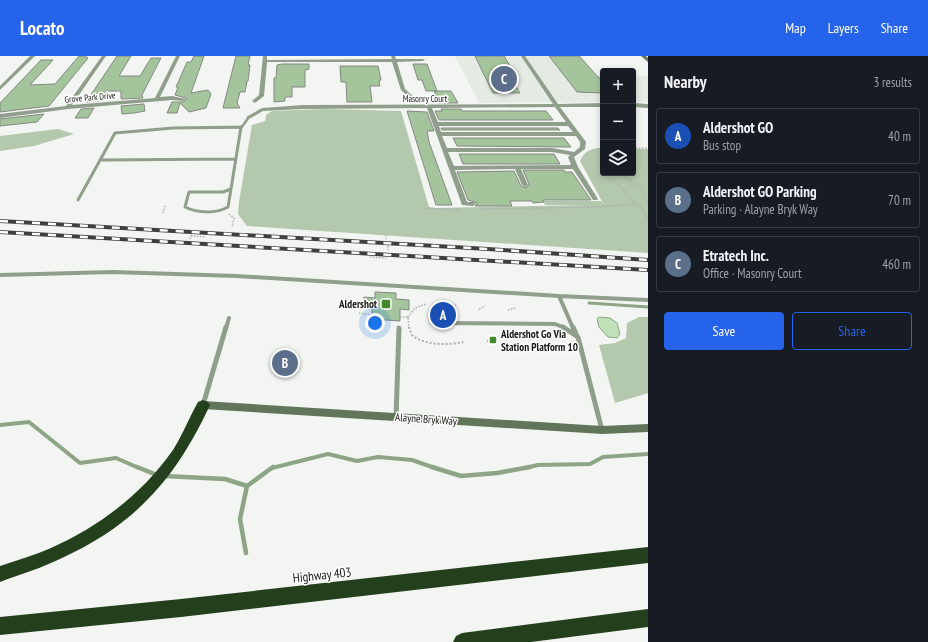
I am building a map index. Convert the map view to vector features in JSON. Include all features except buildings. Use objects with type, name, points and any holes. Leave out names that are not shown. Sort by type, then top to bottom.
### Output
[{"type":"highway","points":[[0,574],[57,553],[80,542],[125,512],[157,482],[169,468],[183,447],[203,405]]},
{"type":"highway","name":"Highway 403","points":[[0,626],[181,608],[648,554]]},
{"type":"highway","points":[[462,642],[648,618]]},
{"type":"street","points":[[0,89],[33,56]]},
{"type":"street","points":[[68,107],[104,56]]},
{"type":"street","points":[[157,99],[178,56]]},
{"type":"street","points":[[523,56],[583,142],[583,148],[572,157],[575,168],[596,199]]},
{"type":"street","points":[[643,56],[648,60]]},
{"type":"street","points":[[255,101],[261,96],[265,58],[393,58],[423,60]]},
{"type":"street","points":[[393,58],[403,90],[411,97]]},
{"type":"street","name":"Grove Park Drive","points":[[0,116],[68,107],[157,99],[182,99]]},
{"type":"street","name":"Masonry Court","points":[[249,117],[262,110],[303,107],[600,105]]},
{"type":"street","points":[[429,106],[464,204],[474,207]]},
{"type":"street","points":[[636,106],[648,106]]},
{"type":"street","points":[[435,124],[570,124]]},
{"type":"street","points":[[439,134],[577,134]]},
{"type":"street","points":[[444,150],[552,150],[576,154]]},
{"type":"street","points":[[451,168],[575,168]]},
{"type":"street","points":[[517,168],[525,185]]},
{"type":"street","name":"Alayne Bryk Way","points":[[203,405],[602,430],[648,428]]},
{"type":"lane","points":[[232,189],[223,192],[189,192],[185,207],[195,211],[218,211],[228,207],[232,189],[242,127],[249,117]]},
{"type":"lane","points":[[78,200],[115,133],[173,128],[242,127]]},
{"type":"lane","points":[[100,160],[236,159]]},
{"type":"lane","points":[[0,274],[113,272],[236,276],[648,300]]},
{"type":"lane","points":[[559,296],[576,336],[602,430]]},
{"type":"lane","points":[[203,405],[229,318]]},
{"type":"lane","points":[[439,323],[555,324],[568,329],[576,336]]},
{"type":"lane","points":[[396,418],[399,328]]},
{"type":"path","points":[[636,148],[648,148]]},
{"type":"path","points":[[611,176],[642,209],[648,219]]},
{"type":"path","points":[[624,176],[642,188],[648,205]]},
{"type":"path","points":[[474,207],[597,207],[636,204]]},
{"type":"path","points":[[163,213],[165,205]]},
{"type":"path","points":[[423,208],[438,210],[461,210]]},
{"type":"path","points":[[228,213],[234,218],[232,227]]},
{"type":"path","points":[[191,236],[206,237]]},
{"type":"path","points":[[370,257],[386,258]]},
{"type":"path","points":[[426,304],[417,305],[410,312],[408,317],[408,329],[414,337],[429,342],[457,344],[464,342]]},
{"type":"path","points":[[449,308],[456,305]]},
{"type":"path","points":[[479,309],[485,306]]},
{"type":"path","points":[[508,310],[515,308]]},
{"type":"path","points":[[359,313],[372,315]]},
{"type":"path","points":[[400,317],[408,317]]},
{"type":"path","points":[[516,338],[525,335]]},
{"type":"path","points":[[487,341],[494,338]]},
{"type":"shaded area","points":[[455,56],[582,56],[596,75],[600,75],[600,102],[479,103]]},
{"type":"shaded area","points":[[636,76],[648,76],[648,102],[636,102]]},
{"type":"shaded area","points":[[326,109],[401,111],[428,207],[436,208],[587,205],[545,205],[543,201],[601,201],[604,205],[580,161],[584,154],[592,149],[600,148],[600,176],[636,176],[636,149],[648,149],[648,253],[247,226],[238,214],[252,125],[265,121],[266,115],[272,111]]},
{"type":"shaded area","points":[[58,129],[74,134],[34,146],[0,151],[0,136]]},
{"type":"shaded area","points":[[599,317],[610,318],[617,323],[620,334],[617,338],[608,337],[599,327],[597,319]]},
{"type":"shaded area","points":[[639,317],[648,317],[648,393],[615,403],[599,345],[615,343],[626,338],[627,323]]},
{"type":"waterway","points":[[589,303],[648,307]]},
{"type":"waterway","points":[[0,425],[29,422],[80,463],[116,458],[139,468]]},
{"type":"waterway","points":[[272,468],[328,454],[357,461],[378,457],[412,460],[433,467]]},
{"type":"waterway","points":[[527,468],[538,465],[590,464],[603,457],[648,454]]},
{"type":"waterway","points":[[137,467],[157,475]]},
{"type":"waterway","points":[[247,486],[273,467]]},
{"type":"waterway","points":[[433,467],[461,476],[497,473],[527,468]]},
{"type":"waterway","points":[[164,476],[225,479],[247,486]]},
{"type":"waterway","points":[[246,553],[240,519],[247,486]]},
{"type":"railway","points":[[0,221],[488,249],[648,260]]},
{"type":"railway","points":[[0,232],[648,270]]},
{"type":"place","name":"Etratech Inc.","points":[[504,79]]},
{"type":"place","name":"Aldershot","points":[[386,304]]},
{"type":"place","name":"Aldershot GO","points":[[443,315]]},
{"type":"place","name":"Aldershot Go Via Station Platform 10","points":[[493,340]]},
{"type":"place","name":"Aldershot GO Parking","points":[[285,363]]}]
